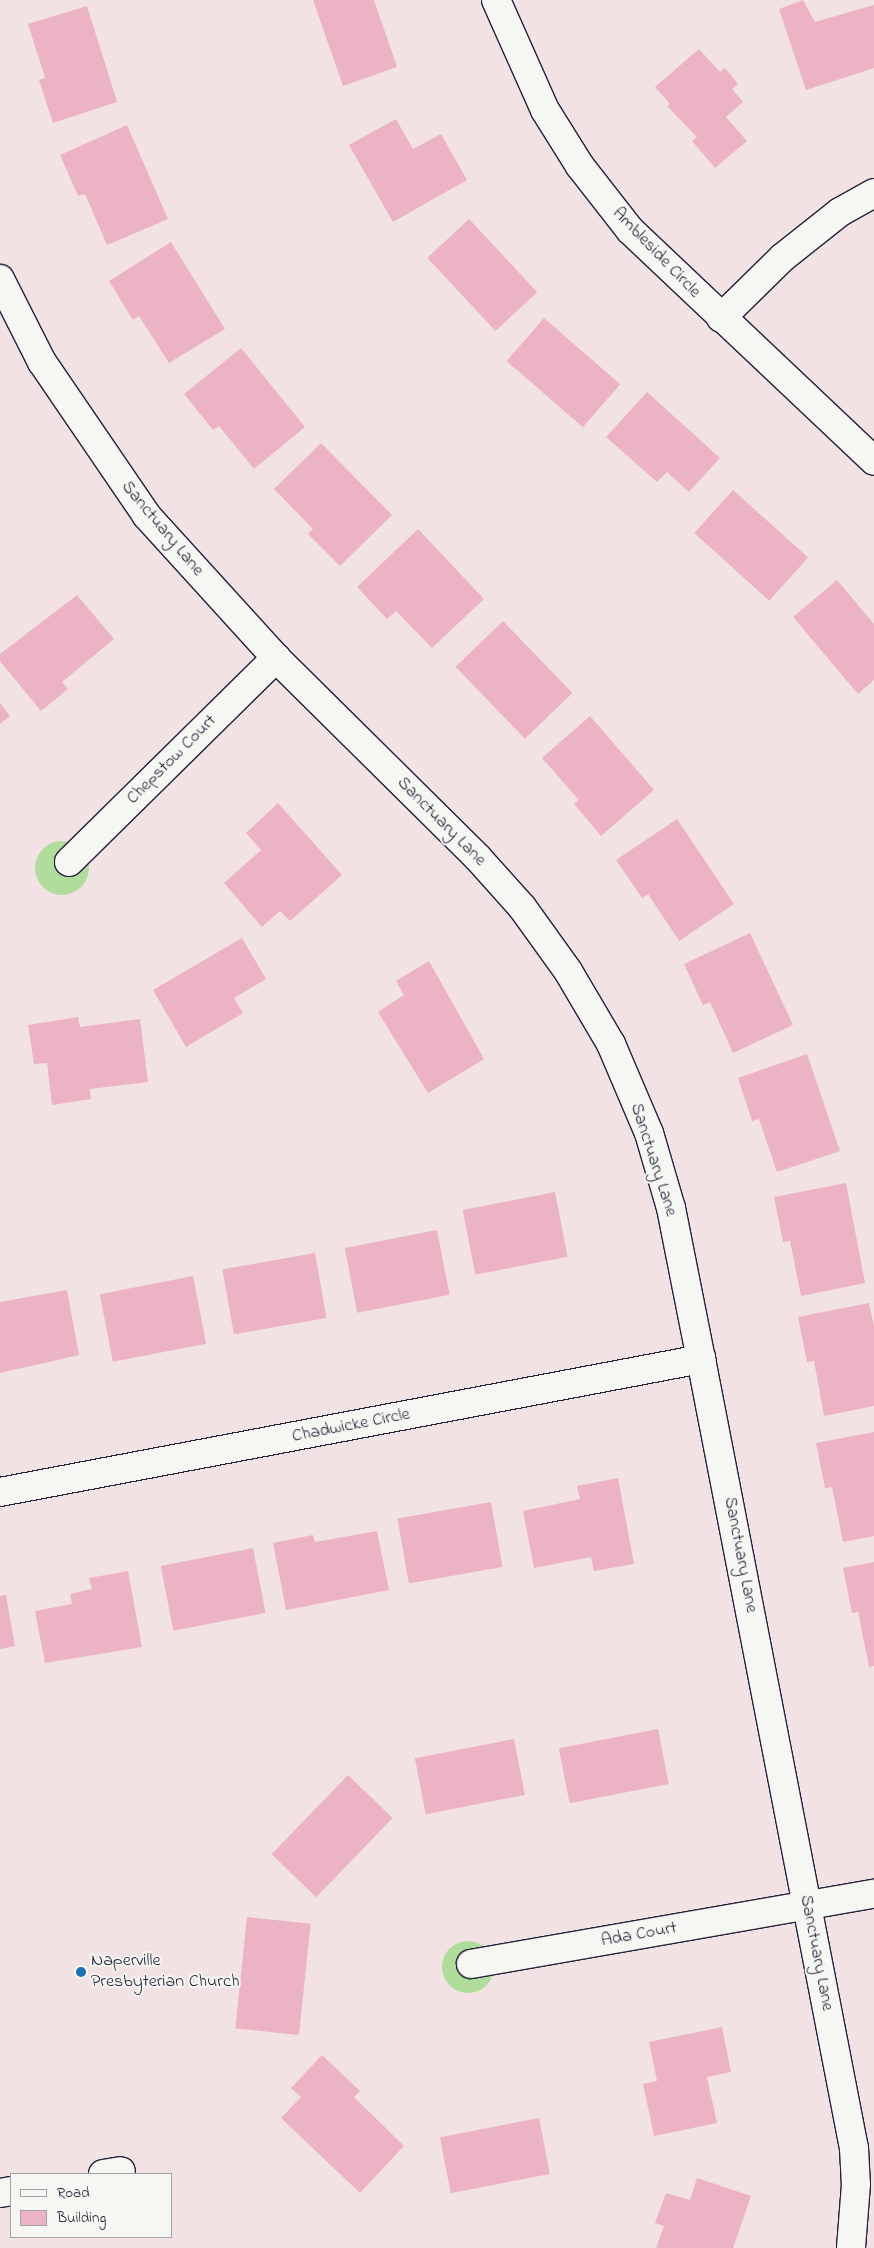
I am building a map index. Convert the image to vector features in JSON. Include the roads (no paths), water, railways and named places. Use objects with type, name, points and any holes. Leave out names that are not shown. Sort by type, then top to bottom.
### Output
[{"type":"street","name":"Ambleside Circle","points":[[496,0],[546,110],[580,166],[630,230],[874,461]]},
{"type":"street","points":[[721,318],[782,258],[840,212],[874,193]]},
{"type":"street","name":"Sanctuary Lane","points":[[0,279],[42,362],[100,453],[147,516],[276,658],[478,858],[568,971],[611,1044],[649,1133],[671,1208],[702,1359],[854,2148],[856,2184],[851,2248]]},
{"type":"street","name":"Chepstow Court","points":[[69,862],[276,658]]},
{"type":"street","name":"Chadwicke Circle","points":[[0,1492],[702,1359]]},
{"type":"street","name":"Ada Court","points":[[471,1964],[808,1907],[874,1894]]},
{"type":"place","name":"Naperville Presbyterian Church","points":[[81,1972]]}]
